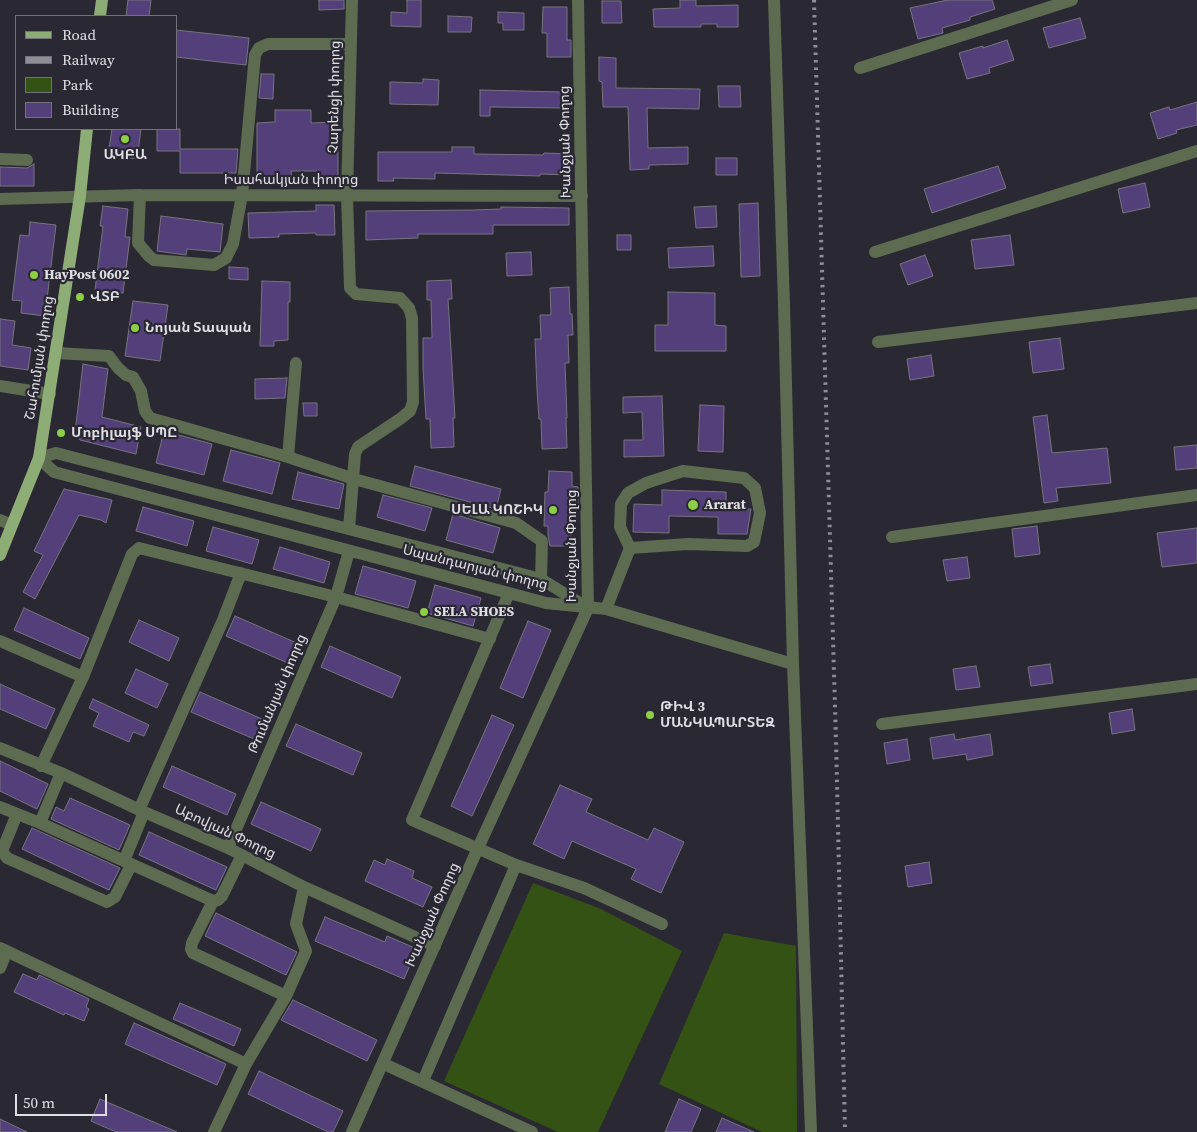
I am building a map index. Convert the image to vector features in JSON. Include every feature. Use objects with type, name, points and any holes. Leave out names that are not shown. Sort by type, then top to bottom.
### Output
[{"type":"main road","points":[[100,15],[102,0]]},
{"type":"main road","name":"Շահումյան փողոց","points":[[0,555],[6,523],[39,458],[80,196],[88,130]]},
{"type":"street","name":"Չարենցի փողոց","points":[[352,0],[348,195],[350,288],[356,294],[400,298],[409,308],[412,318],[413,402],[410,411],[358,447],[355,454],[354,478]]},
{"type":"street","name":"Խանջյան Փողոց","points":[[352,1132],[384,1064],[478,848],[588,608],[578,0]]},
{"type":"street","points":[[774,0],[793,664],[811,1132]]},
{"type":"street","points":[[860,68],[1072,0]]},
{"type":"street","points":[[140,195],[138,243],[154,260],[214,265],[226,258],[234,244],[242,195],[255,55],[259,48],[268,44],[351,44]]},
{"type":"street","points":[[875,252],[1197,151]]},
{"type":"street","points":[[0,159],[27,160]]},
{"type":"street","name":"Իսահակյան փողոց","points":[[0,199],[140,195],[582,196]]},
{"type":"street","points":[[878,342],[1197,303]]},
{"type":"street","points":[[56,353],[109,356],[126,375],[133,377],[141,391],[145,411],[150,418],[516,523],[542,541],[540,579]]},
{"type":"street","points":[[288,457],[296,363]]},
{"type":"street","points":[[0,386],[50,394]]},
{"type":"street","name":"Սպանդարյան փողոց","points":[[39,458],[56,453],[540,579],[588,608]]},
{"type":"street","name":"Սպանդարյան փողոց","points":[[39,458],[54,472],[546,603],[588,608]]},
{"type":"street","points":[[606,609],[630,548],[620,527],[621,504],[628,493],[646,483],[683,471],[744,478],[756,488],[760,513],[754,542],[747,546],[688,544],[630,548]]},
{"type":"street","points":[[349,529],[354,478]]},
{"type":"street","points":[[892,537],[1197,495]]},
{"type":"street","points":[[41,766],[83,677],[132,554],[138,548],[336,597],[490,639]]},
{"type":"street","name":"Թումանյան փողոց","points":[[228,848],[336,597],[349,551]]},
{"type":"street","points":[[17,814],[2,851],[7,858],[107,902],[115,897],[128,863],[141,811],[223,620],[241,573]]},
{"type":"street","points":[[509,593],[412,820],[516,865],[584,888],[662,924]]},
{"type":"street","points":[[588,608],[606,609],[793,664]]},
{"type":"street","points":[[0,641],[83,677]]},
{"type":"street","points":[[882,724],[1197,684]]},
{"type":"street","name":"Աբովյան Փողոց","points":[[0,748],[61,773],[141,811],[228,848],[304,887],[435,946]]},
{"type":"street","points":[[40,823],[61,773]]},
{"type":"street","points":[[0,807],[40,823],[213,901],[218,900],[222,896],[242,855]]},
{"type":"street","points":[[423,1081],[516,865]]},
{"type":"street","points":[[214,1132],[246,1064],[286,996],[306,951],[296,924],[304,887]]},
{"type":"street","points":[[213,901],[192,943],[191,949],[193,953],[286,996]]},
{"type":"street","points":[[0,968],[3,950],[246,1064]]},
{"type":"street","points":[[384,1064],[532,1132]]},
{"type":"green space","points":[[533,883],[601,909],[682,951],[598,1132],[558,1132],[444,1081]]},
{"type":"green space","points":[[724,933],[796,946],[797,1132],[762,1132],[659,1084]]},
{"type":"building","points":[[128,0],[151,0],[149,15],[126,15]]},
{"type":"building","points":[[319,0],[344,0],[344,9],[319,10]]},
{"type":"building","points":[[407,0],[421,0],[421,27],[391,26],[391,12],[407,13]]},
{"type":"building","points":[[680,0],[696,0],[696,6],[738,5],[738,27],[717,27],[717,24],[701,24],[701,27],[654,27],[653,9],[680,8]]},
{"type":"building","points":[[948,0],[992,0],[995,9],[970,17],[970,20],[942,28],[943,33],[918,39],[910,8]]},
{"type":"building","points":[[602,1],[621,1],[622,23],[602,23]]},
{"type":"building","points":[[543,7],[567,7],[567,40],[571,40],[571,57],[547,57],[547,33],[542,33]]},
{"type":"building","points":[[498,12],[524,13],[524,30],[503,30],[503,23],[498,23]]},
{"type":"building","points":[[448,16],[472,17],[471,32],[448,32]]},
{"type":"building","points":[[1080,18],[1086,38],[1049,48],[1043,28]]},
{"type":"building","points":[[178,30],[249,38],[246,65],[178,57]]},
{"type":"building","points":[[1007,40],[1014,60],[989,68],[990,73],[967,79],[959,53]]},
{"type":"building","points":[[599,57],[616,58],[616,88],[700,89],[699,109],[647,108],[648,148],[688,147],[688,164],[649,165],[649,169],[630,170],[628,107],[603,107],[602,82],[599,81]]},
{"type":"building","points":[[261,74],[274,74],[273,99],[259,98]]},
{"type":"building","points":[[423,79],[439,80],[438,105],[390,104],[390,82],[423,83]]},
{"type":"building","points":[[718,86],[740,86],[741,107],[719,107]]},
{"type":"building","points":[[480,90],[563,92],[563,108],[490,107],[490,116],[480,116]]},
{"type":"building","points":[[1197,102],[1197,125],[1176,130],[1177,133],[1158,139],[1150,113],[1169,107],[1170,110]]},
{"type":"building","points":[[275,110],[311,110],[311,123],[338,122],[338,180],[317,180],[317,171],[291,171],[292,181],[257,181],[257,123],[275,122]]},
{"type":"building","points":[[180,129],[180,149],[238,149],[236,173],[180,173],[180,151],[157,151],[157,130]]},
{"type":"building","points":[[112,130],[141,130],[137,159],[108,155]]},
{"type":"building","points":[[452,147],[474,147],[474,154],[571,154],[570,175],[435,173],[435,179],[393,178],[394,181],[378,181],[378,152],[452,152]]},
{"type":"building","points":[[716,158],[737,158],[737,175],[716,175]]},
{"type":"building","points":[[34,164],[34,186],[0,186],[0,167],[27,168]]},
{"type":"building","points":[[998,166],[1006,188],[932,213],[924,189]]},
{"type":"building","points":[[1145,183],[1150,207],[1123,213],[1118,189]]},
{"type":"building","points":[[758,203],[760,276],[741,277],[739,204]]},
{"type":"building","points":[[316,205],[334,205],[335,235],[316,235],[316,233],[279,234],[279,237],[249,238],[248,213],[316,211]]},
{"type":"building","points":[[103,206],[128,209],[125,237],[130,237],[123,293],[95,290],[103,226],[100,226]]},
{"type":"building","points":[[716,206],[717,227],[696,228],[694,207]]},
{"type":"building","points":[[501,207],[569,208],[569,225],[493,225],[493,234],[418,234],[418,238],[366,240],[366,211],[474,210],[501,209]]},
{"type":"building","points":[[161,216],[223,224],[220,252],[187,249],[186,255],[157,251]]},
{"type":"building","points":[[30,222],[56,225],[45,316],[21,313],[22,301],[12,300],[20,235],[29,236]]},
{"type":"building","points":[[617,235],[631,235],[631,250],[617,250]]},
{"type":"building","points":[[1010,235],[1014,265],[975,269],[971,240]]},
{"type":"building","points":[[713,246],[714,266],[669,268],[668,248]]},
{"type":"building","points":[[531,252],[532,275],[507,276],[506,253]]},
{"type":"building","points":[[925,255],[933,276],[908,285],[900,264]]},
{"type":"building","points":[[229,267],[248,268],[248,280],[229,279]]},
{"type":"building","points":[[451,280],[452,299],[448,299],[455,418],[453,418],[454,447],[431,448],[430,419],[426,419],[423,368],[423,338],[432,338],[431,300],[427,300],[427,281]]},
{"type":"building","points":[[262,281],[290,282],[288,340],[274,341],[274,346],[260,346]]},
{"type":"building","points":[[569,287],[573,335],[568,335],[569,363],[565,363],[567,448],[542,449],[535,339],[541,339],[540,315],[551,315],[550,288]]},
{"type":"building","points":[[668,292],[715,293],[715,325],[726,326],[726,351],[655,351],[655,325],[668,325]]},
{"type":"building","points":[[133,301],[168,305],[160,361],[125,356]]},
{"type":"building","points":[[0,319],[15,321],[12,345],[31,348],[28,370],[0,366]]},
{"type":"building","points":[[1060,338],[1064,369],[1033,373],[1029,342]]},
{"type":"building","points":[[931,355],[934,376],[910,380],[907,359]]},
{"type":"building","points":[[83,364],[108,369],[102,417],[141,427],[136,454],[80,440],[75,433]]},
{"type":"building","points":[[287,378],[285,398],[255,399],[255,379]]},
{"type":"building","points":[[662,396],[664,456],[624,457],[624,440],[643,440],[642,412],[623,413],[623,397]]},
{"type":"building","points":[[303,403],[317,403],[317,416],[304,416]]},
{"type":"building","points":[[700,405],[724,406],[723,452],[698,451]]},
{"type":"building","points":[[1047,415],[1052,453],[1107,448],[1111,483],[1056,488],[1058,501],[1044,503],[1033,417]]},
{"type":"building","points":[[164,431],[212,444],[204,475],[156,463]]},
{"type":"building","points":[[1197,445],[1197,468],[1176,470],[1174,447]]},
{"type":"building","points":[[231,450],[280,463],[272,494],[223,481]]},
{"type":"building","points":[[415,466],[501,489],[496,509],[410,486]]},
{"type":"building","points":[[549,471],[572,472],[572,486],[578,487],[578,504],[571,504],[571,546],[550,546],[548,526],[544,526],[545,492],[548,492]]},
{"type":"building","points":[[298,472],[344,484],[339,509],[292,499]]},
{"type":"building","points":[[64,489],[112,500],[106,523],[79,515],[35,599],[23,592],[43,555],[34,551]]},
{"type":"building","points":[[662,490],[726,492],[726,509],[751,509],[747,534],[718,534],[718,517],[669,516],[669,533],[633,532],[634,504],[662,505]]},
{"type":"building","points":[[383,495],[432,508],[425,531],[377,517]]},
{"type":"building","points":[[143,507],[194,521],[187,546],[136,531]]},
{"type":"building","points":[[453,514],[500,528],[493,553],[446,540]]},
{"type":"building","points":[[1037,526],[1040,554],[1015,557],[1012,529]]},
{"type":"building","points":[[213,527],[259,540],[252,564],[206,551]]},
{"type":"building","points":[[1197,528],[1197,563],[1162,567],[1157,533]]},
{"type":"building","points":[[280,547],[330,562],[324,583],[273,569]]},
{"type":"building","points":[[967,557],[970,578],[947,581],[943,560]]},
{"type":"building","points":[[363,566],[416,581],[408,608],[355,594]]},
{"type":"building","points":[[435,585],[481,598],[473,626],[427,613]]},
{"type":"building","points":[[24,608],[89,638],[80,659],[14,630]]},
{"type":"building","points":[[235,616],[299,644],[290,664],[226,636]]},
{"type":"building","points":[[139,620],[179,638],[169,661],[129,642]]},
{"type":"building","points":[[528,621],[551,630],[523,698],[500,688]]},
{"type":"building","points":[[330,646],[401,677],[392,698],[321,667]]},
{"type":"building","points":[[1050,664],[1053,683],[1031,686],[1028,667]]},
{"type":"building","points":[[976,666],[980,687],[956,690],[953,669]]},
{"type":"building","points":[[136,669],[168,684],[157,708],[125,693]]},
{"type":"building","points":[[0,684],[55,709],[46,729],[0,709]]},
{"type":"building","points":[[200,692],[262,719],[254,739],[191,712]]},
{"type":"building","points":[[93,699],[149,725],[144,736],[133,732],[129,742],[93,726],[99,713],[89,708]]},
{"type":"building","points":[[1132,709],[1135,730],[1112,734],[1109,713]]},
{"type":"building","points":[[492,715],[514,725],[472,816],[451,806]]},
{"type":"building","points":[[296,724],[362,753],[353,775],[286,746]]},
{"type":"building","points":[[954,734],[955,740],[990,734],[993,755],[967,760],[966,754],[933,759],[930,738]]},
{"type":"building","points":[[907,739],[910,760],[887,764],[884,743]]},
{"type":"building","points":[[0,761],[48,784],[37,809],[0,791]]},
{"type":"building","points":[[172,766],[236,794],[227,815],[163,787]]},
{"type":"building","points":[[560,785],[592,799],[586,812],[648,840],[654,828],[684,842],[661,893],[631,879],[636,869],[572,841],[564,859],[533,844]]},
{"type":"building","points":[[70,798],[130,825],[119,850],[51,819],[56,807],[64,811]]},
{"type":"building","points":[[261,802],[321,829],[311,851],[251,824]]},
{"type":"building","points":[[32,828],[120,868],[109,890],[22,849]]},
{"type":"building","points":[[149,832],[227,867],[216,890],[139,855]]},
{"type":"building","points":[[387,859],[414,871],[412,878],[432,887],[423,907],[365,881],[374,860],[385,865]]},
{"type":"building","points":[[929,862],[932,883],[908,887],[905,866]]},
{"type":"building","points":[[216,913],[297,952],[286,975],[205,936]]},
{"type":"building","points":[[325,917],[385,942],[387,936],[417,949],[404,979],[315,941]]},
{"type":"building","points":[[23,974],[37,980],[39,975],[89,999],[86,1007],[89,1009],[84,1021],[65,1013],[64,1015],[14,992]]},
{"type":"building","points":[[293,1000],[377,1040],[367,1061],[281,1020]]},
{"type":"building","points":[[180,1003],[241,1029],[234,1046],[173,1019]]},
{"type":"building","points":[[134,1023],[226,1064],[217,1085],[125,1044]]},
{"type":"building","points":[[259,1071],[343,1111],[333,1132],[328,1132],[248,1094]]},
{"type":"building","points":[[100,1099],[177,1132],[116,1132],[91,1121]]},
{"type":"building","points":[[679,1099],[701,1109],[691,1132],[665,1132]]},
{"type":"building","points":[[722,1118],[754,1132],[716,1132]]},
{"type":"building","points":[[0,1119],[27,1132],[0,1132]]},
{"type":"railway","points":[[814,0],[836,740],[845,1132]]},
{"type":"place","name":"ԱԿԲԱ","points":[[125,139]]},
{"type":"place","name":"HayPost 0602","points":[[34,275]]},
{"type":"place","name":"ՎՏԲ","points":[[80,297]]},
{"type":"place","name":"Նոյան Տապան","points":[[135,328]]},
{"type":"place","name":"Մոբիլայֆ ՍՊԸ","points":[[61,433]]},
{"type":"place","name":"Ararat","points":[[693,505]]},
{"type":"place","name":"ՍԵԼԱ ԿՈՇԻԿ","points":[[553,510]]},
{"type":"place","name":"SELA SHOES","points":[[424,612]]},
{"type":"place","name":"ԹԻՎ 3 ՄԱՆԿԱՊԱՐՏԵԶ","points":[[650,715]]}]
